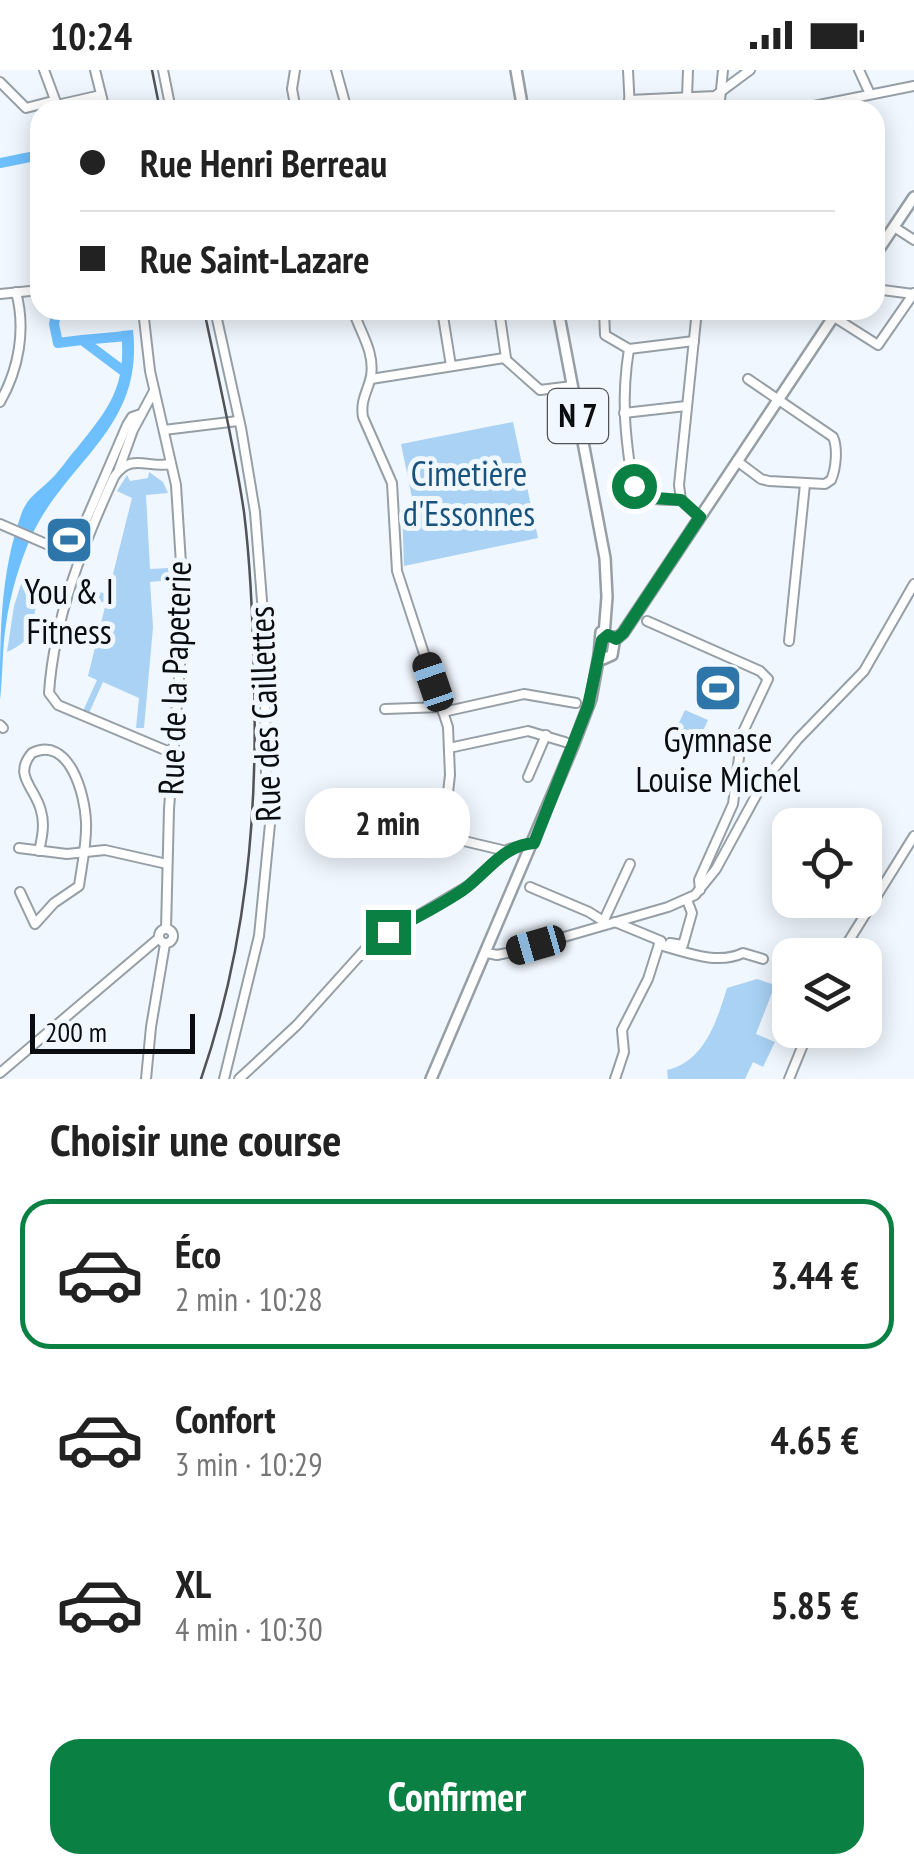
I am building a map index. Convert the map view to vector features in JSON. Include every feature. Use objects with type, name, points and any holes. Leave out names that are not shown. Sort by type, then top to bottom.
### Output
[{"type":"main road","points":[[516,70],[521,100]]},
{"type":"main road","points":[[885,241],[914,197]]},
{"type":"main road","name":"N 7","points":[[432,1079],[534,843],[588,706],[602,657],[601,539],[560,320]]},
{"type":"main road","points":[[603,638],[616,639],[623,633],[831,320]]},
{"type":"main road","name":"N 7","points":[[602,657],[612,655],[616,639]]},
{"type":"street","points":[[44,70],[53,100]]},
{"type":"street","points":[[95,70],[102,100]]},
{"type":"street","points":[[162,70],[168,100]]},
{"type":"street","points":[[294,100],[295,70]]},
{"type":"street","points":[[336,70],[345,100]]},
{"type":"street","points":[[628,70],[630,100]]},
{"type":"street","points":[[687,97],[688,70]]},
{"type":"street","points":[[721,100],[724,70]]},
{"type":"street","points":[[666,100],[722,93],[750,70]]},
{"type":"street","points":[[858,70],[870,94]]},
{"type":"street","points":[[0,82],[26,108],[30,107]]},
{"type":"street","points":[[842,100],[914,86]]},
{"type":"street","points":[[82,100],[101,95]]},
{"type":"street","points":[[894,227],[914,240]]},
{"type":"street","points":[[0,294],[30,291]]},
{"type":"street","points":[[844,320],[873,345],[880,343],[914,293],[885,291]]},
{"type":"street","points":[[0,402],[17,360],[21,322],[16,292]]},
{"type":"street","name":"Rue de la Papeterie","points":[[145,320],[154,391],[176,486],[184,612],[172,753],[166,929],[160,932],[162,941]]},
{"type":"street","name":"Rue des Caillettes","points":[[217,320],[255,512],[270,832],[259,936],[224,1079]]},
{"type":"street","points":[[357,320],[369,350],[371,378],[363,398],[362,417],[392,483],[396,566],[443,710],[450,774],[442,836],[506,851]]},
{"type":"street","points":[[444,320],[452,366]]},
{"type":"street","points":[[500,320],[506,358],[540,390],[572,386]]},
{"type":"street","points":[[604,320],[605,335],[630,349],[694,341]]},
{"type":"street","points":[[681,500],[679,485],[696,320]]},
{"type":"street","points":[[630,349],[622,394],[624,433],[635,491],[644,497],[681,500],[700,517]]},
{"type":"street","points":[[371,378],[506,358]]},
{"type":"street","points":[[737,461],[761,479],[825,484],[832,478],[836,441],[748,379]]},
{"type":"street","points":[[74,556],[154,391]]},
{"type":"street","points":[[624,412],[686,406]]},
{"type":"street","points":[[141,414],[126,425],[74,556],[50,685],[58,706],[172,753]]},
{"type":"street","points":[[164,430],[238,421]]},
{"type":"street","points":[[119,470],[136,461],[171,464]]},
{"type":"street","points":[[789,641],[805,484]]},
{"type":"street","points":[[0,524],[74,556]]},
{"type":"street","points":[[487,953],[501,955],[687,900],[700,890],[716,869],[764,781],[798,739],[864,671],[914,584]]},
{"type":"street","points":[[647,621],[764,672],[768,678],[742,734],[737,792],[699,880],[700,890]]},
{"type":"street","points":[[386,709],[443,710],[524,694],[576,703]]},
{"type":"street","points":[[449,748],[528,731],[566,742]]},
{"type":"street","points":[[528,776],[546,734]]},
{"type":"street","points":[[20,892],[36,924],[54,903],[76,890],[84,852],[86,819],[78,782],[62,756],[46,748],[29,756],[23,770],[42,814],[40,851]]},
{"type":"street","points":[[851,938],[914,836]]},
{"type":"street","points":[[238,1079],[297,1025],[370,944],[468,886],[506,851],[534,843]]},
{"type":"street","points":[[19,848],[67,854],[106,850],[167,864]]},
{"type":"street","points":[[609,922],[630,864]]},
{"type":"street","points":[[530,887],[609,922],[682,946],[692,913],[687,900]]},
{"type":"street","points":[[0,1074],[162,941]]},
{"type":"street","points":[[146,1079],[162,941]]},
{"type":"street","points":[[661,941],[663,946],[700,957],[733,958],[743,953],[762,958]]},
{"type":"street","points":[[615,1079],[624,1052],[622,1030],[661,941]]},
{"type":"street","points":[[789,1079],[802,1048]]},
{"type":"green space","name":"Cimetière d'Essonnes","points":[[513,422],[538,538],[404,566],[402,509],[414,507],[401,444]]},
{"type":"green space","points":[[149,472],[163,482],[168,493],[146,495],[150,569],[169,568],[170,580],[150,582],[153,627],[144,728],[136,728],[139,698],[103,682],[89,713],[83,711],[97,680],[88,676],[106,603],[79,595],[81,588],[108,594],[132,498],[117,491],[127,475],[130,481],[148,478]]},
{"type":"green space","points":[[22,581],[36,605],[33,622],[27,639],[7,652],[14,606]]},
{"type":"green space","points":[[685,710],[708,720],[690,759],[667,748]]},
{"type":"green space","points":[[757,979],[772,984],[756,1034],[772,1041],[763,1067],[753,1062],[745,1079],[668,1079],[667,1070],[680,1066],[700,1049],[719,1014],[727,988]]},
{"type":"water","points":[[133,330],[133,364],[127,393],[115,418],[46,510],[23,557],[8,613],[0,700],[5,581],[22,512],[107,407],[121,367],[121,331]]},
{"type":"waterway","points":[[0,163],[30,157]]},
{"type":"waterway","points":[[55,320],[58,343],[82,340],[126,373]]},
{"type":"waterway","points":[[82,340],[127,336]]},
{"type":"railway","points":[[152,70],[158,100]]},
{"type":"railway","points":[[201,1079],[239,931],[251,832],[255,731],[244,512],[206,320]]},
{"type":"place","name":"You & I Fitness","points":[[69,540]]},
{"type":"place","name":"Gymnase Louise Michel","points":[[718,688]]},
{"type":"route","points":[[388,932],[468,886],[508,849],[534,843],[588,706],[604,636],[616,639],[623,633],[700,517],[681,500],[644,497],[634,486]]}]
